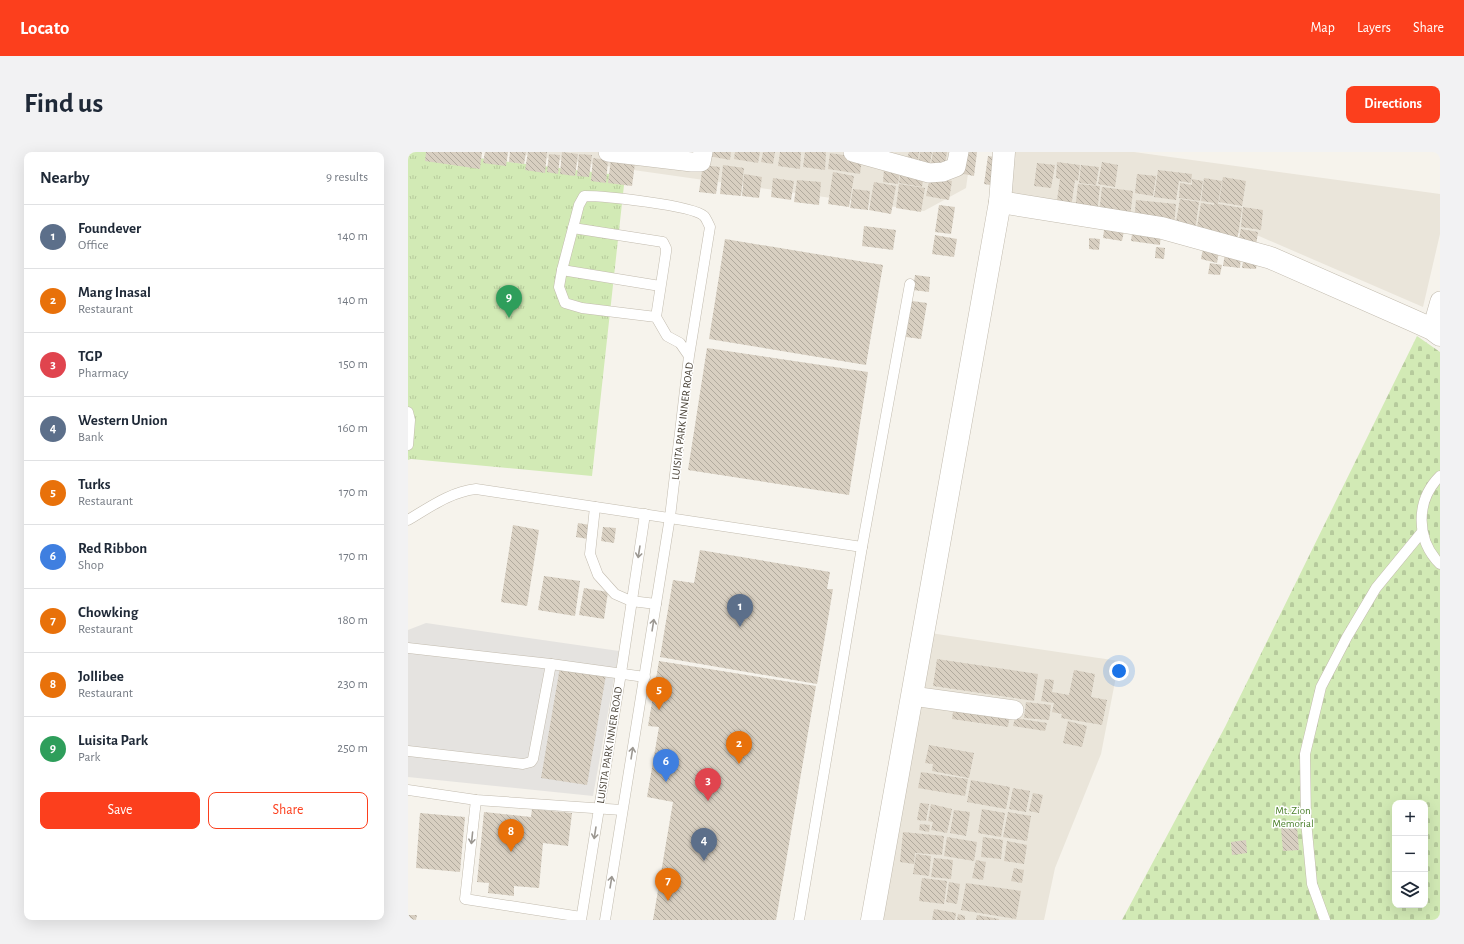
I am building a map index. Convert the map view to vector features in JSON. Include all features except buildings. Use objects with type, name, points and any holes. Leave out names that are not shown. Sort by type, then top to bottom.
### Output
[{"type":"street","points":[[608,152],[692,162],[701,162],[703,152]]},
{"type":"street","points":[[862,153],[929,173],[943,172],[956,167],[959,152]]},
{"type":"street","points":[[872,920],[1000,202],[1004,152]]},
{"type":"street","points":[[1000,202],[1162,228],[1271,258],[1436,332],[1440,301]]},
{"type":"street","points":[[912,696],[1014,710]]},
{"type":"lane","points":[[573,228],[663,242],[666,252],[656,316],[582,308],[565,303],[559,287],[562,270],[573,228],[584,196],[656,203],[694,210],[704,216],[710,227],[689,356]]},
{"type":"lane","points":[[562,270],[660,286]]},
{"type":"lane","points":[[799,920],[862,547],[910,284]]},
{"type":"lane","name":"LUISITA PARK INNER ROAD","points":[[605,920],[670,518],[689,356],[680,343],[667,336],[656,316]]},
{"type":"lane","points":[[408,412],[410,420],[408,445]]},
{"type":"lane","points":[[1440,476],[1428,492],[1423,505],[1421,519],[1422,532],[1426,545],[1433,557],[1440,564]]},
{"type":"lane","points":[[408,520],[454,494],[463,490],[476,489],[862,547]]},
{"type":"lane","points":[[595,506],[590,554],[598,575],[615,594],[631,601],[656,604]]},
{"type":"lane","name":"LUISITA PARK INNER ROAD","points":[[581,918],[645,514]]},
{"type":"lane","points":[[1325,920],[1312,884],[1306,821],[1305,754],[1321,686],[1346,637],[1376,588],[1422,532]]},
{"type":"lane","points":[[408,648],[645,676]]},
{"type":"lane","points":[[408,751],[522,764],[531,762],[533,759],[551,664]]},
{"type":"lane","name":"LUISITA PARK INNER ROAD","points":[[408,790],[476,800],[622,810]]},
{"type":"lane","points":[[476,800],[465,899],[581,918]]},
{"type":"shaded area","points":[[506,152],[971,152],[966,188],[924,211]]},
{"type":"shaded area","points":[[1012,152],[1134,152],[1440,194],[1440,234],[1423,307],[1259,236],[1000,202]]},
{"type":"shaded area","points":[[426,623],[619,651],[593,796],[408,777],[408,630]]},
{"type":"shaded area","points":[[930,633],[1119,661],[1101,754],[1055,868],[1044,920],[878,920]]},
{"type":"green space","points":[[408,152],[428,152],[625,176],[592,476],[411,459],[408,460]]},
{"type":"green space","name":"Mt. Zion Memorial","points":[[1417,336],[1440,352],[1440,920],[1122,920],[1225,727]]},
{"type":"place","name":"Luisita Park","points":[[509,318]]},
{"type":"place","name":"Foundever","points":[[740,627]]},
{"type":"place","name":"Turks","points":[[659,710]]},
{"type":"place","name":"Mang Inasal","points":[[739,764]]},
{"type":"place","name":"Red Ribbon","points":[[666,782]]},
{"type":"place","name":"TGP","points":[[708,801]]},
{"type":"place","name":"Jollibee","points":[[511,852]]},
{"type":"place","name":"Western Union","points":[[704,861]]},
{"type":"place","name":"Chowking","points":[[668,901]]}]
